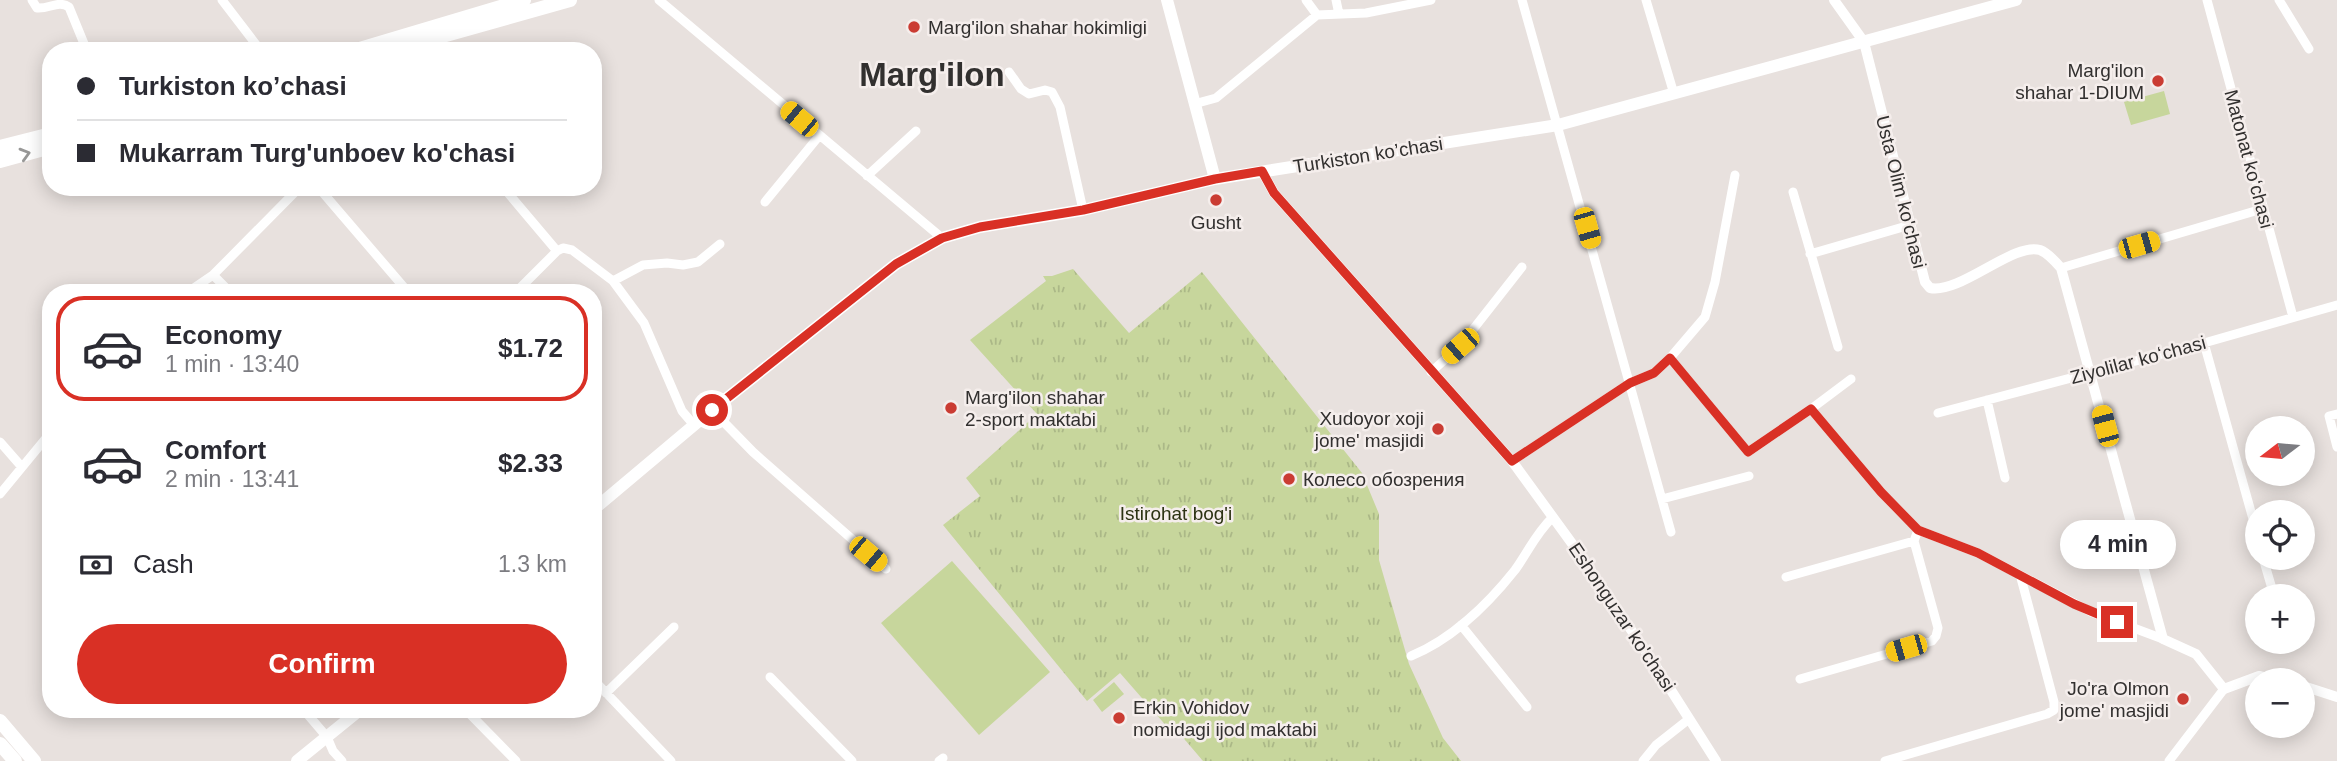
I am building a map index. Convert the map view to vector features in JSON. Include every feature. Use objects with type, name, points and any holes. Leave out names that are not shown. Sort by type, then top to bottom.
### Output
[{"type":"main road","points":[[381,42],[492,5],[524,0]]},
{"type":"main road","points":[[421,42],[570,0]]},
{"type":"main road","points":[[1167,0],[1215,179]]},
{"type":"main road","name":"Turkiston ko’chasi","points":[[602,502],[712,410],[896,264],[942,238],[991,225],[1083,210],[1215,179],[1558,125],[2016,0]]},
{"type":"main road","points":[[0,147],[42,136]]},
{"type":"main road","points":[[0,162],[42,150]]},
{"type":"main road","points":[[297,761],[350,718]]},
{"type":"main road","points":[[0,721],[34,761]]},
{"type":"main road","points":[[0,744],[15,761]]},
{"type":"street","points":[[32,0],[37,8],[60,2],[69,7],[83,42]]},
{"type":"street","points":[[222,0],[254,42]]},
{"type":"street","points":[[659,0],[942,238]]},
{"type":"street","points":[[1306,0],[1317,15]]},
{"type":"street","points":[[1336,0],[1339,14]]},
{"type":"street","points":[[1194,104],[1216,98],[1317,15],[1366,13],[1431,0]]},
{"type":"street","points":[[1522,0],[1671,532]]},
{"type":"street","points":[[1646,0],[1674,94]]},
{"type":"street","name":"Usta Olim ko'chasi","points":[[1834,0],[1864,42],[1924,282],[1930,288],[1945,289],[2010,257],[2033,249],[2049,255],[2061,268]]},
{"type":"street","name":"Matonat koʻchasi","points":[[2207,0],[2292,317]]},
{"type":"street","points":[[2279,0],[2309,49]]},
{"type":"street","points":[[1009,72],[1021,89],[1030,94],[1045,90],[1052,92],[1060,107],[1083,210]]},
{"type":"street","points":[[867,176],[916,131]]},
{"type":"street","points":[[765,202],[819,135]]},
{"type":"street","name":"Eshonguzar ko'chasi","points":[[1262,171],[1274,193],[1512,461],[1626,623],[1716,761]]},
{"type":"street","points":[[1512,461],[1630,383],[1654,373],[1705,317],[1715,282],[1735,175]]},
{"type":"street","points":[[1793,192],[1838,347]]},
{"type":"street","points":[[200,284],[213,275],[291,196]]},
{"type":"street","points":[[326,196],[401,284]]},
{"type":"street","points":[[511,196],[557,251]]},
{"type":"street","points":[[2163,639],[2061,268],[2262,209]]},
{"type":"street","points":[[1810,254],[1910,225]]},
{"type":"street","points":[[613,281],[643,265],[683,265],[698,262],[720,244]]},
{"type":"street","points":[[524,284],[563,248],[572,250],[613,281],[644,323],[682,411],[694,425]]},
{"type":"street","points":[[1431,372],[1460,346],[1522,267]]},
{"type":"street","points":[[213,275],[222,284]]},
{"type":"street","name":"Ziyolilar koʻchasi","points":[[1938,413],[2337,305]]},
{"type":"street","points":[[2204,343],[2248,500]]},
{"type":"street","points":[[1670,358],[1748,452],[1851,379]]},
{"type":"street","points":[[1987,400],[2005,478]]},
{"type":"street","points":[[1811,409],[1881,492],[1918,530],[1978,553],[2021,578],[2091,612],[2196,654],[2224,689]]},
{"type":"street","points":[[712,410],[753,452],[886,569]]},
{"type":"street","points":[[2337,414],[2329,416],[2337,447]]},
{"type":"street","points":[[0,442],[21,467]]},
{"type":"street","points":[[0,494],[42,442]]},
{"type":"street","points":[[1662,499],[1749,476]]},
{"type":"street","points":[[1411,656],[1427,650],[1461,625],[1506,579],[1541,528],[1553,517]]},
{"type":"street","points":[[1800,679],[1932,641],[1936,636],[1938,628],[1914,541],[1918,530]]},
{"type":"street","points":[[1786,577],[1914,541]]},
{"type":"street","points":[[1885,761],[2054,710],[2021,578]]},
{"type":"street","points":[[1461,625],[1527,707]]},
{"type":"street","points":[[606,692],[674,627]]},
{"type":"street","points":[[770,677],[852,761]]},
{"type":"street","points":[[2169,761],[2224,689],[2245,681]]},
{"type":"street","points":[[602,688],[671,761]]},
{"type":"street","points":[[2315,690],[2337,697]]},
{"type":"street","points":[[311,718],[342,761]]},
{"type":"street","points":[[474,718],[516,761]]},
{"type":"street","points":[[1643,761],[1656,745],[1689,719]]},
{"type":"green space","points":[[2164,91],[2170,114],[2131,125],[2124,102]]},
{"type":"green space","name":"Istirohat bog'i","points":[[1073,269],[1129,333],[1202,272],[1362,473],[1379,514],[1379,560],[1409,664],[1443,738],[1461,761],[1203,761],[1180,734],[1176,737],[1120,673],[1087,701],[943,525],[980,496],[966,478],[1037,414],[970,340],[1046,281],[1043,276]]},
{"type":"green space","points":[[952,561],[1050,672],[979,735],[881,623]]},
{"type":"green space","points":[[1114,682],[1124,694],[1102,712],[1093,700]]},
{"type":"place","name":"Marg'ilon shahar hokimligi","points":[[914,27]]},
{"type":"place","name":"Marg'ilon shahar 1-DIUM","points":[[2158,81]]},
{"type":"place","name":"Gusht","points":[[1216,200]]},
{"type":"place","name":"Marg'ilon shahar 2-sport maktabi","points":[[951,408]]},
{"type":"place","name":"Xudoyor xoji jome' masjidi","points":[[1438,429]]},
{"type":"place","name":"Колесо обозрения","points":[[1289,479]]},
{"type":"place","name":"Jo'ra Olmon jome' masjidi","points":[[2183,699]]},
{"type":"place","name":"Erkin Vohidov nomidagi ijod maktabi","points":[[1119,718]]},
{"type":"district","name":"Marg'ilon","points":[[932,74]]},
{"type":"route","points":[[712,410],[896,264],[942,238],[980,227],[1083,210],[1215,179],[1262,171],[1274,193],[1512,461],[1630,383],[1654,373],[1670,358],[1748,452],[1811,409],[1881,492],[1918,530],[1978,553],[2021,578],[2117,622]]}]
